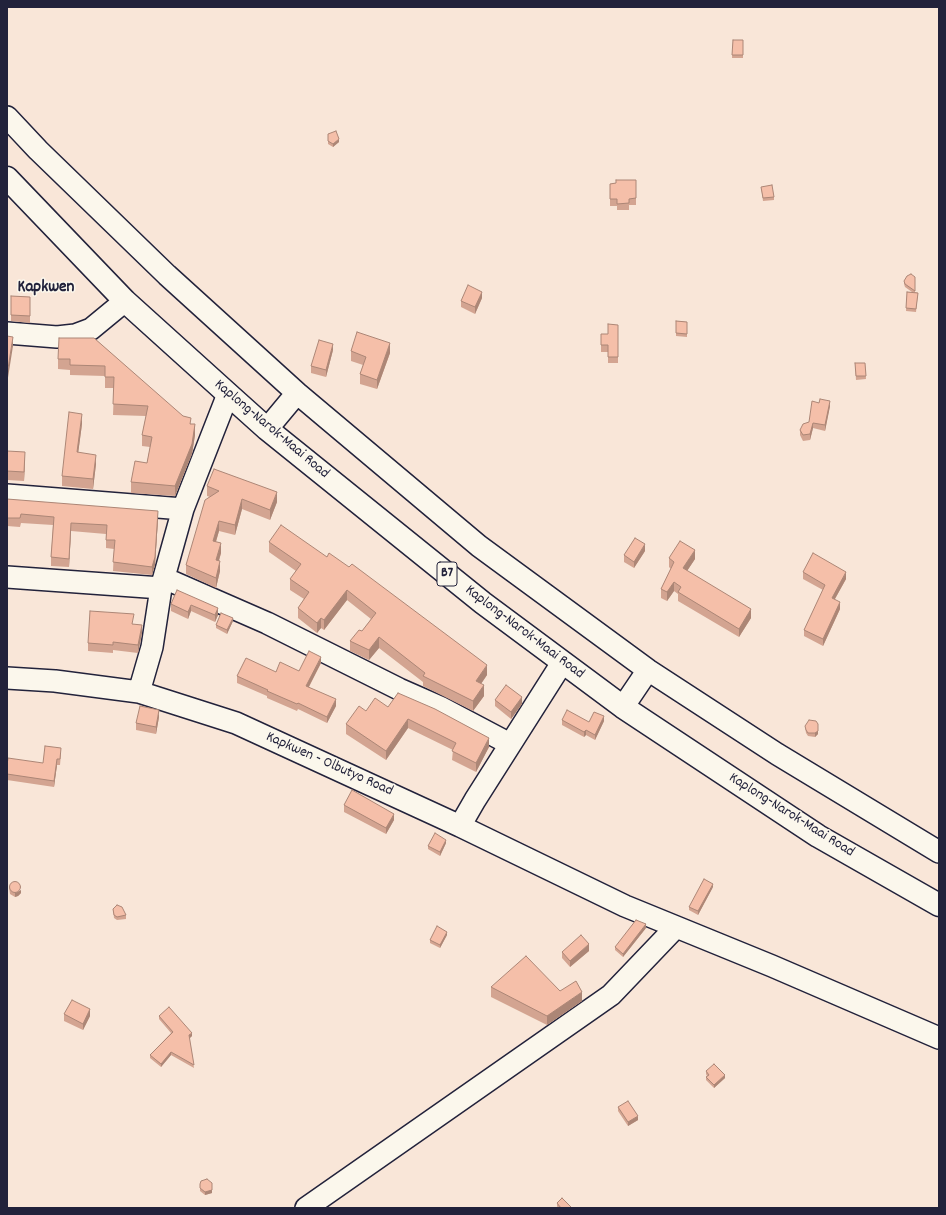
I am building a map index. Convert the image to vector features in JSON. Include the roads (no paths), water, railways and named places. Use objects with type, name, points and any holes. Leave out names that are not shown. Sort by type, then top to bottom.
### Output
[{"type":"highway","name":"Kaplong-Narok-Maai Road","points":[[7,178],[125,301],[228,394],[267,428],[483,603],[623,707],[818,836],[939,905]]},
{"type":"street","points":[[7,117],[38,150],[167,275],[297,393],[479,546],[648,670],[777,754],[939,852]]},
{"type":"street","points":[[7,333],[57,337],[75,335],[91,329],[125,301]]},
{"type":"street","points":[[267,428],[297,393]]},
{"type":"street","points":[[139,692],[152,647],[163,583],[183,509],[228,394]]},
{"type":"street","points":[[7,495],[183,509]]},
{"type":"street","points":[[7,577],[163,583],[267,623],[392,686],[440,707],[510,744]]},
{"type":"street","points":[[460,826],[562,663]]},
{"type":"street","points":[[623,707],[648,670]]},
{"type":"street","name":"Kapkwen - Olbutyo Road","points":[[7,678],[56,681],[139,692],[236,723],[460,826],[625,906],[939,1038]]},
{"type":"street","points":[[306,1208],[611,995],[676,927]]},
{"type":"district","name":"Kapkwen","points":[[46,289]]}]
